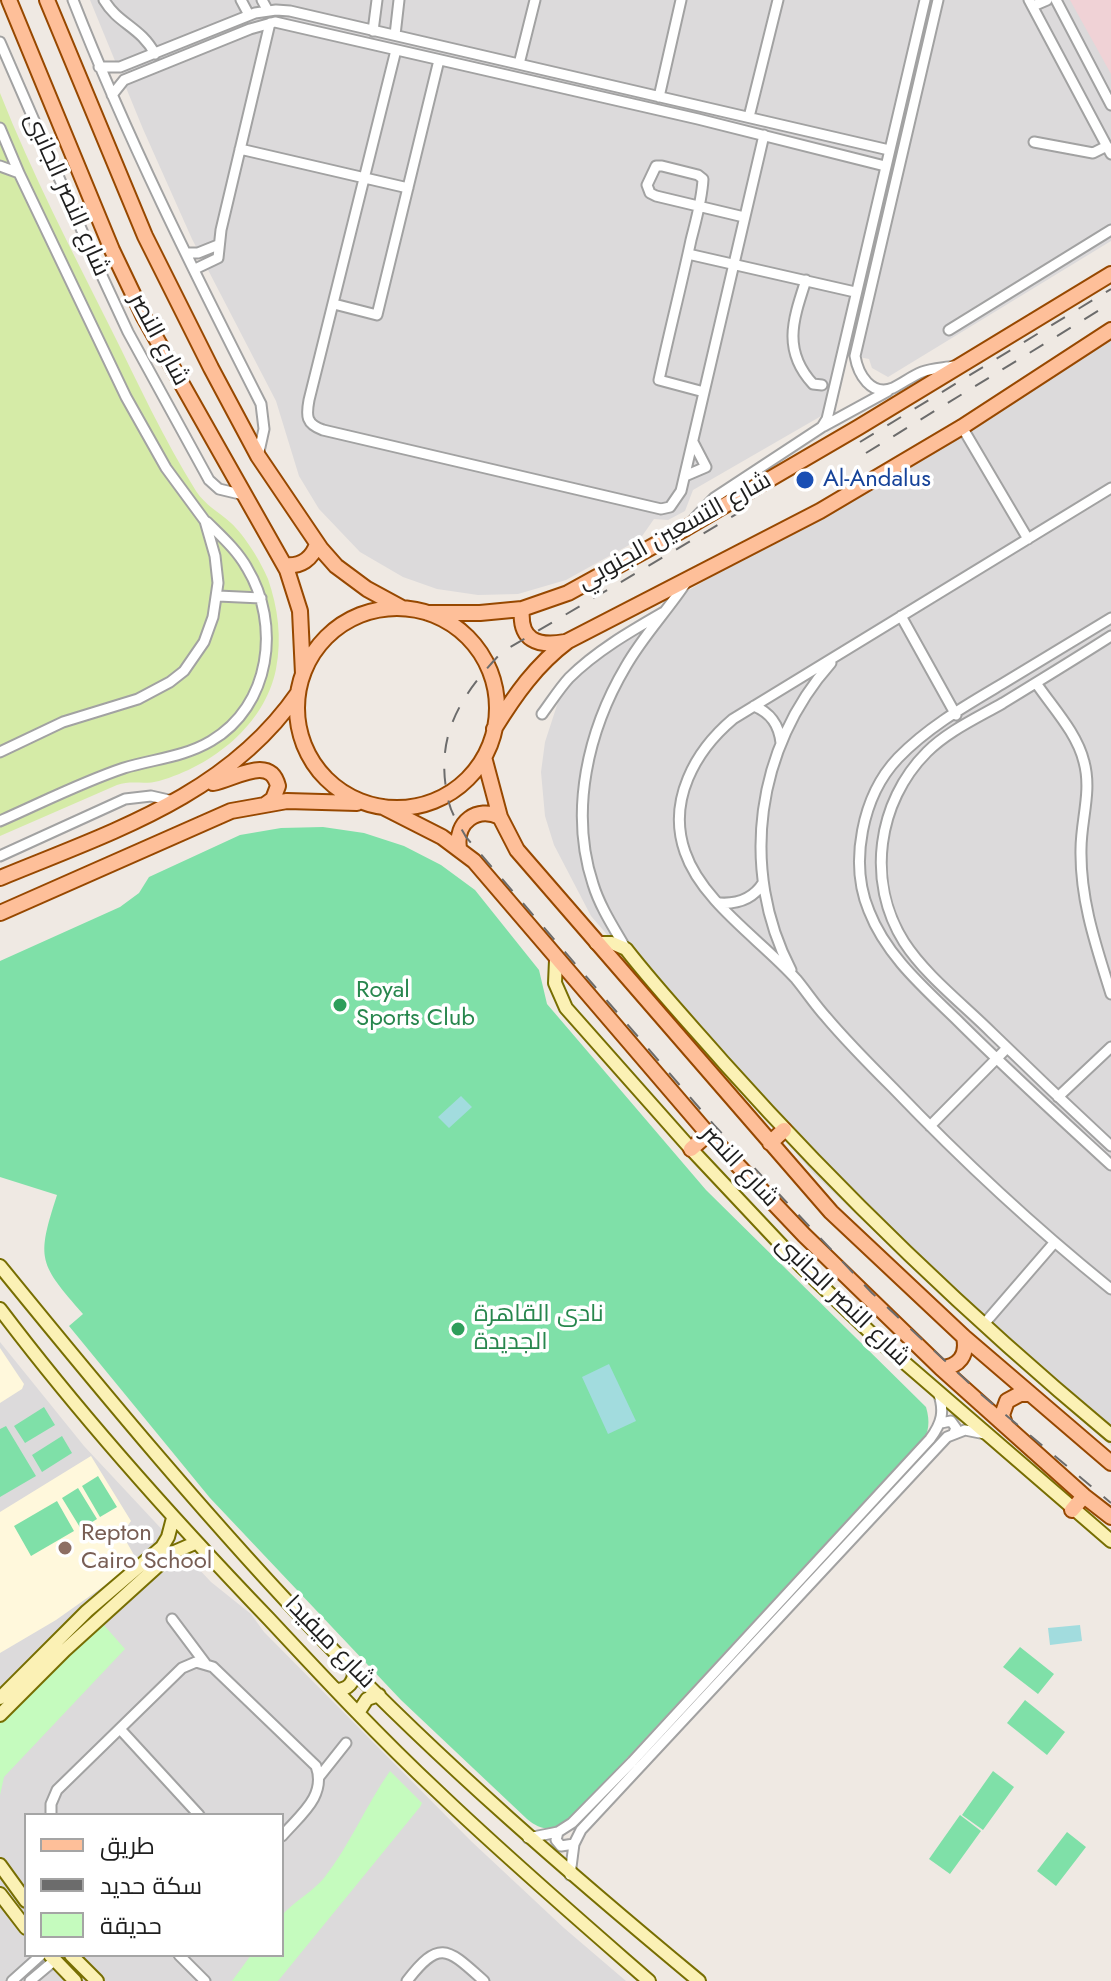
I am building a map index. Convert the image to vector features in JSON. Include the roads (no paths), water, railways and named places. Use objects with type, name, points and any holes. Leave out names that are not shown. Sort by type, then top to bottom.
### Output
[{"type":"main road","name":"شارع النصر","points":[[9,0],[137,304],[284,565],[300,611],[303,674]]},
{"type":"main road","name":"شارع النصر","points":[[47,0],[145,236],[258,456],[317,544],[351,578],[402,608]]},
{"type":"main road","name":"شارع التسعين الجنوبي","points":[[428,613],[522,609],[568,593],[686,528],[1111,274]]},
{"type":"main road","name":"شارع التسعين الجنوبي","points":[[494,729],[527,680],[568,641],[820,511],[962,427],[1111,330]]},
{"type":"main road","points":[[284,565],[305,561],[317,544]]},
{"type":"main road","points":[[0,913],[213,818],[266,804],[328,800],[376,806],[406,808],[428,803],[449,793],[469,777],[484,757],[494,729],[496,693],[485,660],[466,635],[428,613],[402,608],[372,612],[344,623],[326,638],[303,674],[298,714],[301,735],[316,767],[337,788],[376,806]]},
{"type":"main road","points":[[522,609],[523,627],[531,639],[546,644],[568,641]]},
{"type":"main road","points":[[0,878],[176,802],[206,784],[262,739],[299,693]]},
{"type":"main road","name":"شارع النصر","points":[[484,757],[500,817],[517,850],[831,1212],[964,1337],[1111,1463]]},
{"type":"main road","points":[[206,784],[238,777],[257,768],[266,769],[273,774],[278,786],[276,795],[266,804]]},
{"type":"main road","name":"شارع النصر","points":[[376,806],[459,848],[488,875],[556,960],[708,1134],[804,1235],[941,1368],[1111,1517]]},
{"type":"main road","points":[[459,848],[459,832],[469,818],[485,813],[500,817]]},
{"type":"main road","points":[[0,868],[29,866]]},
{"type":"main road","points":[[770,1143],[784,1130]]},
{"type":"main road","points":[[691,1149],[708,1134]]},
{"type":"main road","points":[[941,1368],[954,1365],[961,1359],[965,1351],[964,1337]]},
{"type":"main road","points":[[1005,1424],[1003,1410],[1007,1401],[1020,1394],[1029,1394]]},
{"type":"main road","points":[[1072,1510],[1084,1496]]},
{"type":"street","points":[[73,0],[112,95],[261,404],[264,429],[258,456]]},
{"type":"street","points":[[104,0],[114,14],[143,35],[151,69]]},
{"type":"street","points":[[241,0],[249,15]]},
{"type":"street","points":[[262,0],[268,11]]},
{"type":"street","points":[[373,31],[377,0]]},
{"type":"street","points":[[395,35],[399,0]]},
{"type":"street","points":[[519,64],[535,0]]},
{"type":"street","points":[[659,97],[681,0]]},
{"type":"street","points":[[749,117],[778,0]]},
{"type":"street","points":[[822,427],[830,412],[855,292],[925,0]]},
{"type":"street","points":[[891,389],[874,388],[864,380],[856,363],[857,341],[938,0]]},
{"type":"street","points":[[1034,142],[1093,153],[1109,150],[1031,3],[1047,0]]},
{"type":"street","points":[[1056,0],[1111,105]]},
{"type":"street","points":[[99,67],[120,67],[249,15],[290,11],[889,150]]},
{"type":"street","points":[[195,269],[216,260],[220,252],[218,245],[270,23]]},
{"type":"street","points":[[112,95],[124,80],[270,23],[284,23],[698,119],[885,166]]},
{"type":"street","name":"شارع النصر الجانبى","points":[[0,42],[128,332],[209,480],[219,489],[244,495]]},
{"type":"street","points":[[915,44],[927,47]]},
{"type":"street","points":[[396,50],[307,409],[308,420],[316,427],[661,509],[676,502],[685,476],[764,135]]},
{"type":"street","points":[[483,70],[486,57]]},
{"type":"street","points":[[334,304],[377,315],[439,60]]},
{"type":"street","points":[[698,119],[700,106]]},
{"type":"street","points":[[0,130],[126,397],[166,468],[205,521],[242,560],[261,598],[267,626],[265,662],[252,698],[231,726],[215,739],[187,753],[111,773],[0,821]]},
{"type":"street","points":[[851,156],[854,142]]},
{"type":"street","points":[[240,149],[408,188]]},
{"type":"street","points":[[0,166],[19,173]]},
{"type":"street","points":[[704,392],[659,380],[699,206],[702,177],[662,166],[653,168],[647,185],[650,193],[699,206],[744,217]]},
{"type":"street","points":[[949,330],[1111,230]]},
{"type":"street","points":[[186,253],[198,253],[218,245]]},
{"type":"street","points":[[688,254],[855,292]]},
{"type":"street","points":[[806,280],[796,311],[791,342],[808,379],[813,384],[822,385]]},
{"type":"street","points":[[845,338],[857,341]]},
{"type":"street","points":[[686,528],[714,498],[822,427],[920,373],[958,366]]},
{"type":"street","points":[[962,427],[1028,539]]},
{"type":"street","points":[[685,476],[706,467],[693,442]]},
{"type":"street","points":[[1111,488],[733,719],[713,736],[697,757],[686,781],[680,828],[692,870],[795,979],[826,1018],[930,1126],[1054,1243],[1111,1289]]},
{"type":"street","points":[[0,752],[63,722],[138,699],[184,671],[204,642],[218,596],[218,569],[205,521]]},
{"type":"street","points":[[689,579],[627,663],[601,715],[586,773],[583,803],[586,857],[602,908],[626,949],[784,1130],[848,1196],[984,1324],[1111,1435]]},
{"type":"street","points":[[218,596],[261,598]]},
{"type":"street","points":[[542,714],[569,679],[599,653],[667,611]]},
{"type":"street","points":[[901,616],[962,727]]},
{"type":"street","points":[[1111,618],[954,713],[919,738],[896,760],[873,799],[861,836],[859,862],[862,892],[869,914],[897,960],[996,1059],[1111,1165]]},
{"type":"street","points":[[1111,636],[925,753],[896,795],[882,844],[882,883],[893,921],[910,949],[1007,1048],[1111,1146]]},
{"type":"street","points":[[795,979],[775,933],[763,883],[762,818],[771,769],[781,743],[805,696],[839,655]]},
{"type":"street","points":[[1036,683],[1078,745],[1084,762],[1087,780],[1081,847],[1084,895],[1089,924],[1111,994]]},
{"type":"street","points":[[754,706],[766,712],[775,723],[781,743]]},
{"type":"street","points":[[0,856],[125,799],[151,796],[176,802]]},
{"type":"street","points":[[720,903],[745,900],[763,883]]},
{"type":"street","points":[[596,943],[612,943],[626,949]]},
{"type":"street","name":"شارع النصر الجانبى","points":[[556,960],[555,983],[566,1008],[691,1149],[802,1267],[985,1434],[1111,1541]]},
{"type":"street","points":[[1058,1097],[1111,1047]]},
{"type":"street","points":[[930,1126],[1007,1048]]},
{"type":"street","points":[[984,1324],[1054,1243]]},
{"type":"street","name":"شارع ميفيدا","points":[[0,1266],[186,1489],[354,1670],[528,1838],[699,1981]]},
{"type":"street","name":"شارع ميفيدا","points":[[2,1314],[94,1430],[195,1543],[358,1713],[470,1822],[649,1981]]},
{"type":"street","points":[[528,1838],[567,1828],[632,1762],[930,1439],[941,1423],[942,1402],[938,1392]]},
{"type":"street","points":[[941,1423],[951,1421],[955,1425],[954,1433]]},
{"type":"street","points":[[570,1875],[574,1844],[581,1830],[947,1437],[965,1430],[985,1434]]},
{"type":"street","points":[[0,1715],[162,1547],[173,1518]]},
{"type":"street","points":[[0,1698],[102,1606],[172,1553],[195,1543]]},
{"type":"street","points":[[172,1619],[205,1663]]},
{"type":"street","points":[[51,1813],[57,1790],[182,1668],[196,1662],[213,1667],[309,1757],[319,1777],[318,1790],[313,1801],[284,1834]]},
{"type":"street","points":[[336,1690],[345,1689],[352,1683],[354,1670]]},
{"type":"street","points":[[358,1713],[364,1702],[379,1695]]},
{"type":"street","points":[[120,1729],[197,1813]]},
{"type":"street","points":[[319,1777],[346,1743]]},
{"type":"street","points":[[558,1832],[556,1840],[561,1846],[574,1844]]},
{"type":"street","points":[[0,1865],[24,1898]]},
{"type":"street","points":[[0,1894],[24,1925]]},
{"type":"street","points":[[407,1981],[425,1958],[440,1952],[455,1955],[484,1981]]},
{"type":"street","points":[[12,1981],[39,1957]]},
{"type":"street","points":[[73,1957],[97,1981]]},
{"type":"street","points":[[181,1957],[205,1981]]},
{"type":"street","points":[[30,1981],[52,1958],[75,1981]]},
{"type":"water","points":[[461,1096],[472,1107],[449,1128],[438,1117]]},
{"type":"water","points":[[609,1364],[636,1421],[608,1434],[582,1377]]},
{"type":"water","points":[[1080,1625],[1082,1641],[1050,1645],[1048,1628]]},
{"type":"railway","points":[[860,442],[1111,289]]},
{"type":"railway","points":[[866,453],[1111,303]]},
{"type":"railway","points":[[745,509],[502,652],[473,685],[453,720],[444,758],[450,807],[466,837],[714,1125],[872,1293],[982,1395],[1111,1503]]},
{"type":"place","name":"Al-Andalus","points":[[805,480]]},
{"type":"place","name":"Royal Sports Club","points":[[340,1005]]},
{"type":"place","name":"نادى القاهرة الجديدة","points":[[458,1329]]},
{"type":"place","name":"Repton Cairo School","points":[[65,1548]]}]
